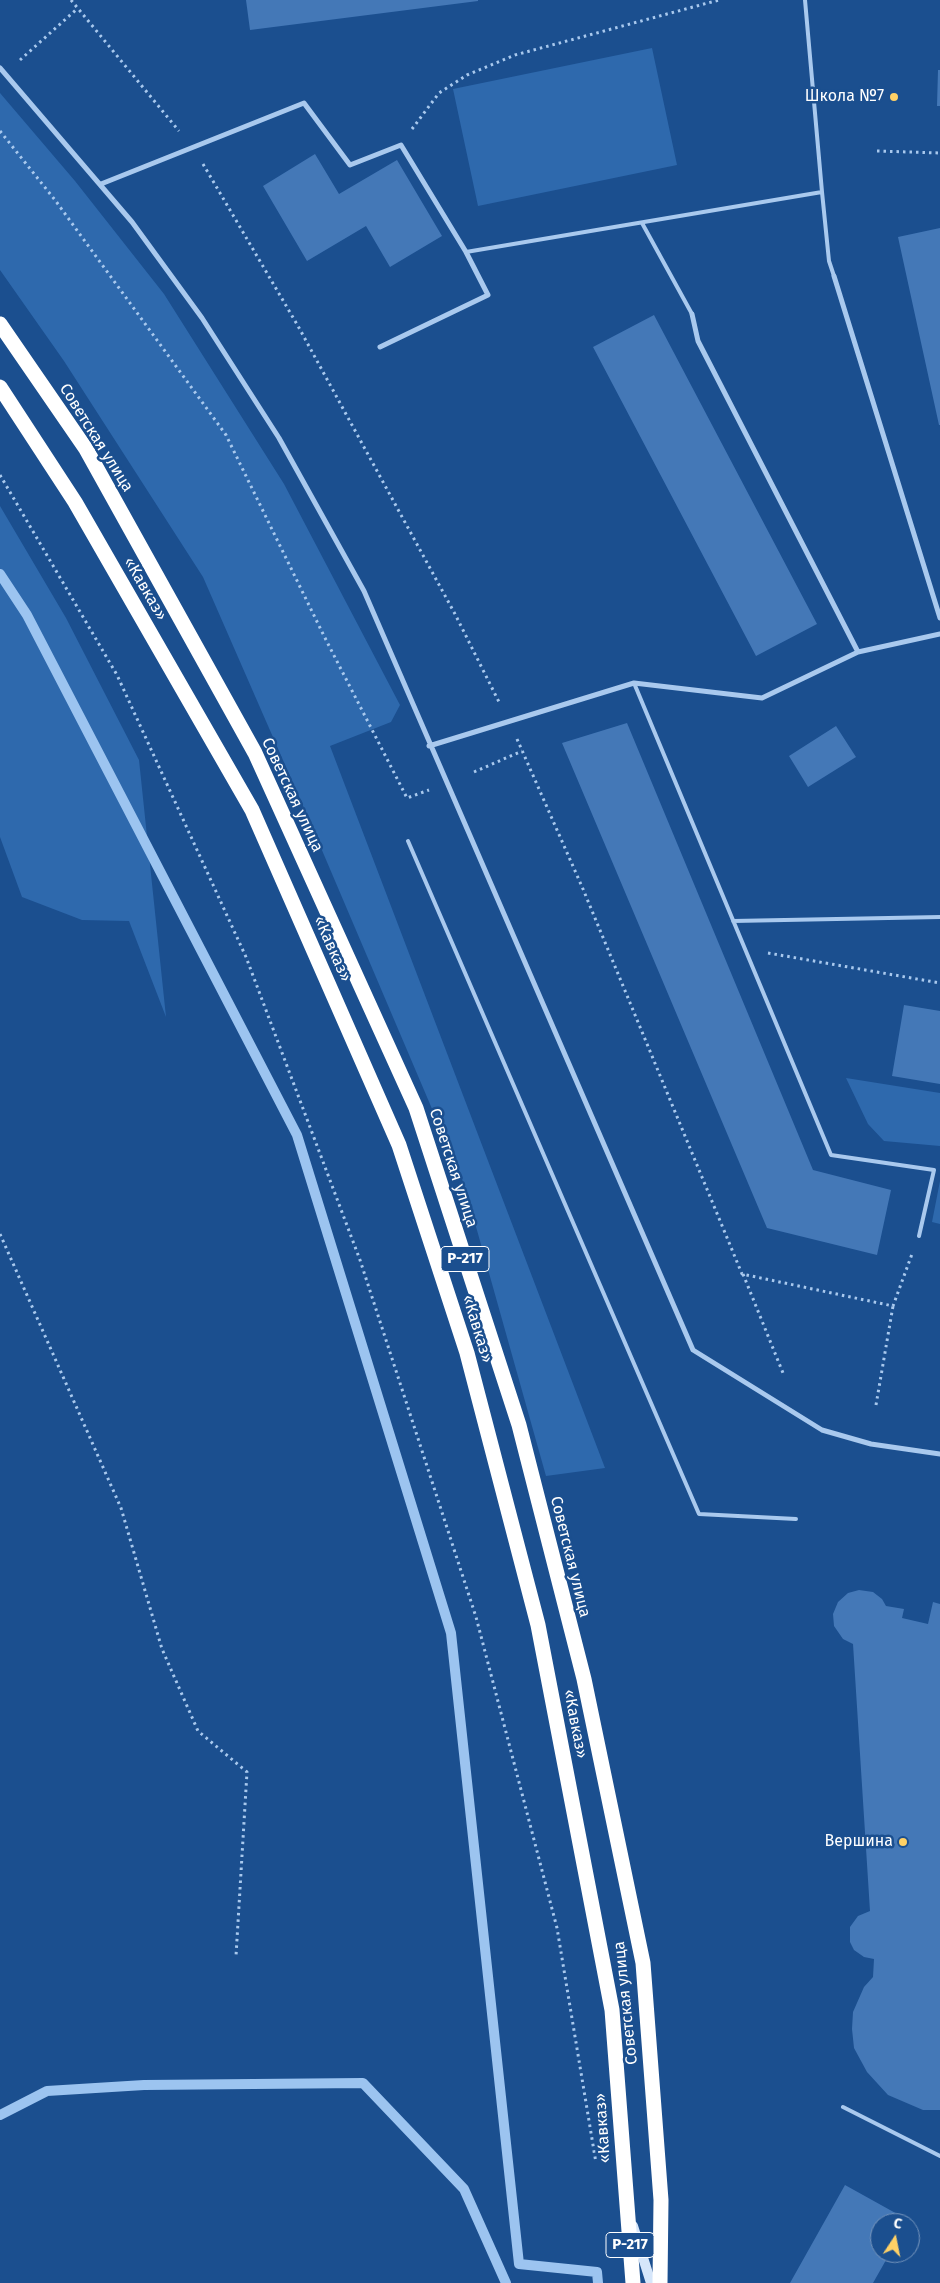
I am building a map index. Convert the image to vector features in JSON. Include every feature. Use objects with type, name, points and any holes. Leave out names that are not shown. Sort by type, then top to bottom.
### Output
[{"type":"highway","name":"Советская улица","points":[[0,324],[86,449],[255,753],[416,1108],[519,1425],[586,1689],[643,1963],[660,2200],[660,2283]]},
{"type":"highway","name":"«Кавказ»","points":[[0,387],[75,502],[252,810],[399,1145],[467,1353],[538,1625],[612,2010],[633,2283]]},
{"type":"main road","points":[[627,2206],[651,2283]]},
{"type":"street","points":[[0,68],[132,222],[202,318],[279,438],[364,591],[429,746],[447,782],[693,1350],[822,1430],[871,1444],[940,1454]]},
{"type":"street","points":[[101,184],[304,103],[350,165],[401,145],[466,252],[488,295],[380,347]]},
{"type":"street","points":[[834,276],[940,618]]},
{"type":"street","points":[[692,314],[698,341],[858,652]]},
{"type":"street","points":[[429,746],[634,684],[762,698],[858,652],[940,634]]},
{"type":"lane","points":[[804,0],[822,192],[830,261],[834,276]]},
{"type":"lane","points":[[466,252],[822,192]]},
{"type":"lane","points":[[642,223],[692,314]]},
{"type":"lane","points":[[634,684],[831,1155],[934,1170],[919,1236]]},
{"type":"lane","points":[[408,841],[699,1514],[796,1519]]},
{"type":"lane","points":[[734,921],[940,917]]},
{"type":"lane","points":[[843,2107],[940,2156]]},
{"type":"path","points":[[401,145],[439,93],[467,75],[515,55],[720,0]]},
{"type":"path","points":[[18,62],[78,8]]},
{"type":"path","points":[[0,131],[55,200],[226,435],[324,636],[407,798],[436,788]]},
{"type":"path","points":[[877,151],[940,153]]},
{"type":"path","points":[[0,475],[117,675],[246,956],[360,1260],[476,1617],[557,1928],[597,2167]]},
{"type":"path","points":[[474,772],[522,751]]},
{"type":"path","points":[[745,949],[940,983]]},
{"type":"path","points":[[0,1234],[121,1508],[162,1649],[198,1731],[247,1772],[236,1956]]},
{"type":"path","points":[[742,1274],[783,1374]]},
{"type":"path","points":[[876,1405],[893,1306]]},
{"type":"shaded area","points":[[652,48],[677,165],[478,206],[453,89]]},
{"type":"shaded area","points":[[0,93],[75,181],[164,294],[284,484],[400,705],[391,722],[330,746],[605,1468],[546,1476],[464,1184],[307,815],[203,577],[64,361],[0,270]]},
{"type":"shaded area","points":[[0,506],[66,618],[139,760],[166,1017],[129,921],[82,920],[22,897],[0,837]]},
{"type":"shaded area","points":[[846,1078],[940,1093],[940,1146],[884,1141],[868,1124]]},
{"type":"shaded area","points":[[940,1181],[940,1224],[932,1222]]},
{"type":"building","points":[[246,0],[478,0],[478,1],[250,30]]},
{"type":"building","points":[[938,70],[940,70],[940,106],[937,106]]},
{"type":"building","points":[[315,154],[339,194],[397,160],[442,236],[390,267],[366,226],[307,261],[263,186]]},
{"type":"building","points":[[940,228],[940,425],[939,425],[898,237]]},
{"type":"building","points":[[654,315],[817,624],[756,656],[593,347]]},
{"type":"building","points":[[627,723],[813,1170],[891,1190],[877,1255],[767,1228],[562,743]]},
{"type":"building","points":[[836,726],[856,757],[808,787],[789,756]]},
{"type":"building","points":[[904,1005],[940,1011],[940,1084],[892,1076]]},
{"type":"building","name":"Вершина","points":[[859,1590],[873,1592],[882,1599],[886,1606],[904,1609],[902,1618],[928,1624],[933,1602],[940,1604],[940,2110],[923,2110],[888,2095],[867,2072],[854,2048],[853,2012],[864,1987],[873,1977],[874,1959],[864,1957],[854,1950],[850,1942],[850,1927],[858,1916],[870,1911],[853,1644],[843,1639],[834,1626],[833,1614],[838,1602],[848,1593]]},
{"type":"building","points":[[845,2185],[895,2213],[870,2213],[870,2263],[884,2263],[873,2283],[790,2283]]},
{"type":"waterway","points":[[0,574],[27,615],[297,1135],[451,1633],[519,2264],[597,2272],[598,2283]]},
{"type":"waterway","points":[[0,2115],[47,2091],[144,2085],[363,2083],[464,2189],[506,2283]]},
{"type":"place","name":"Школа №7","points":[[894,97]]},
{"type":"place","name":"Вершина","points":[[903,1842]]}]
